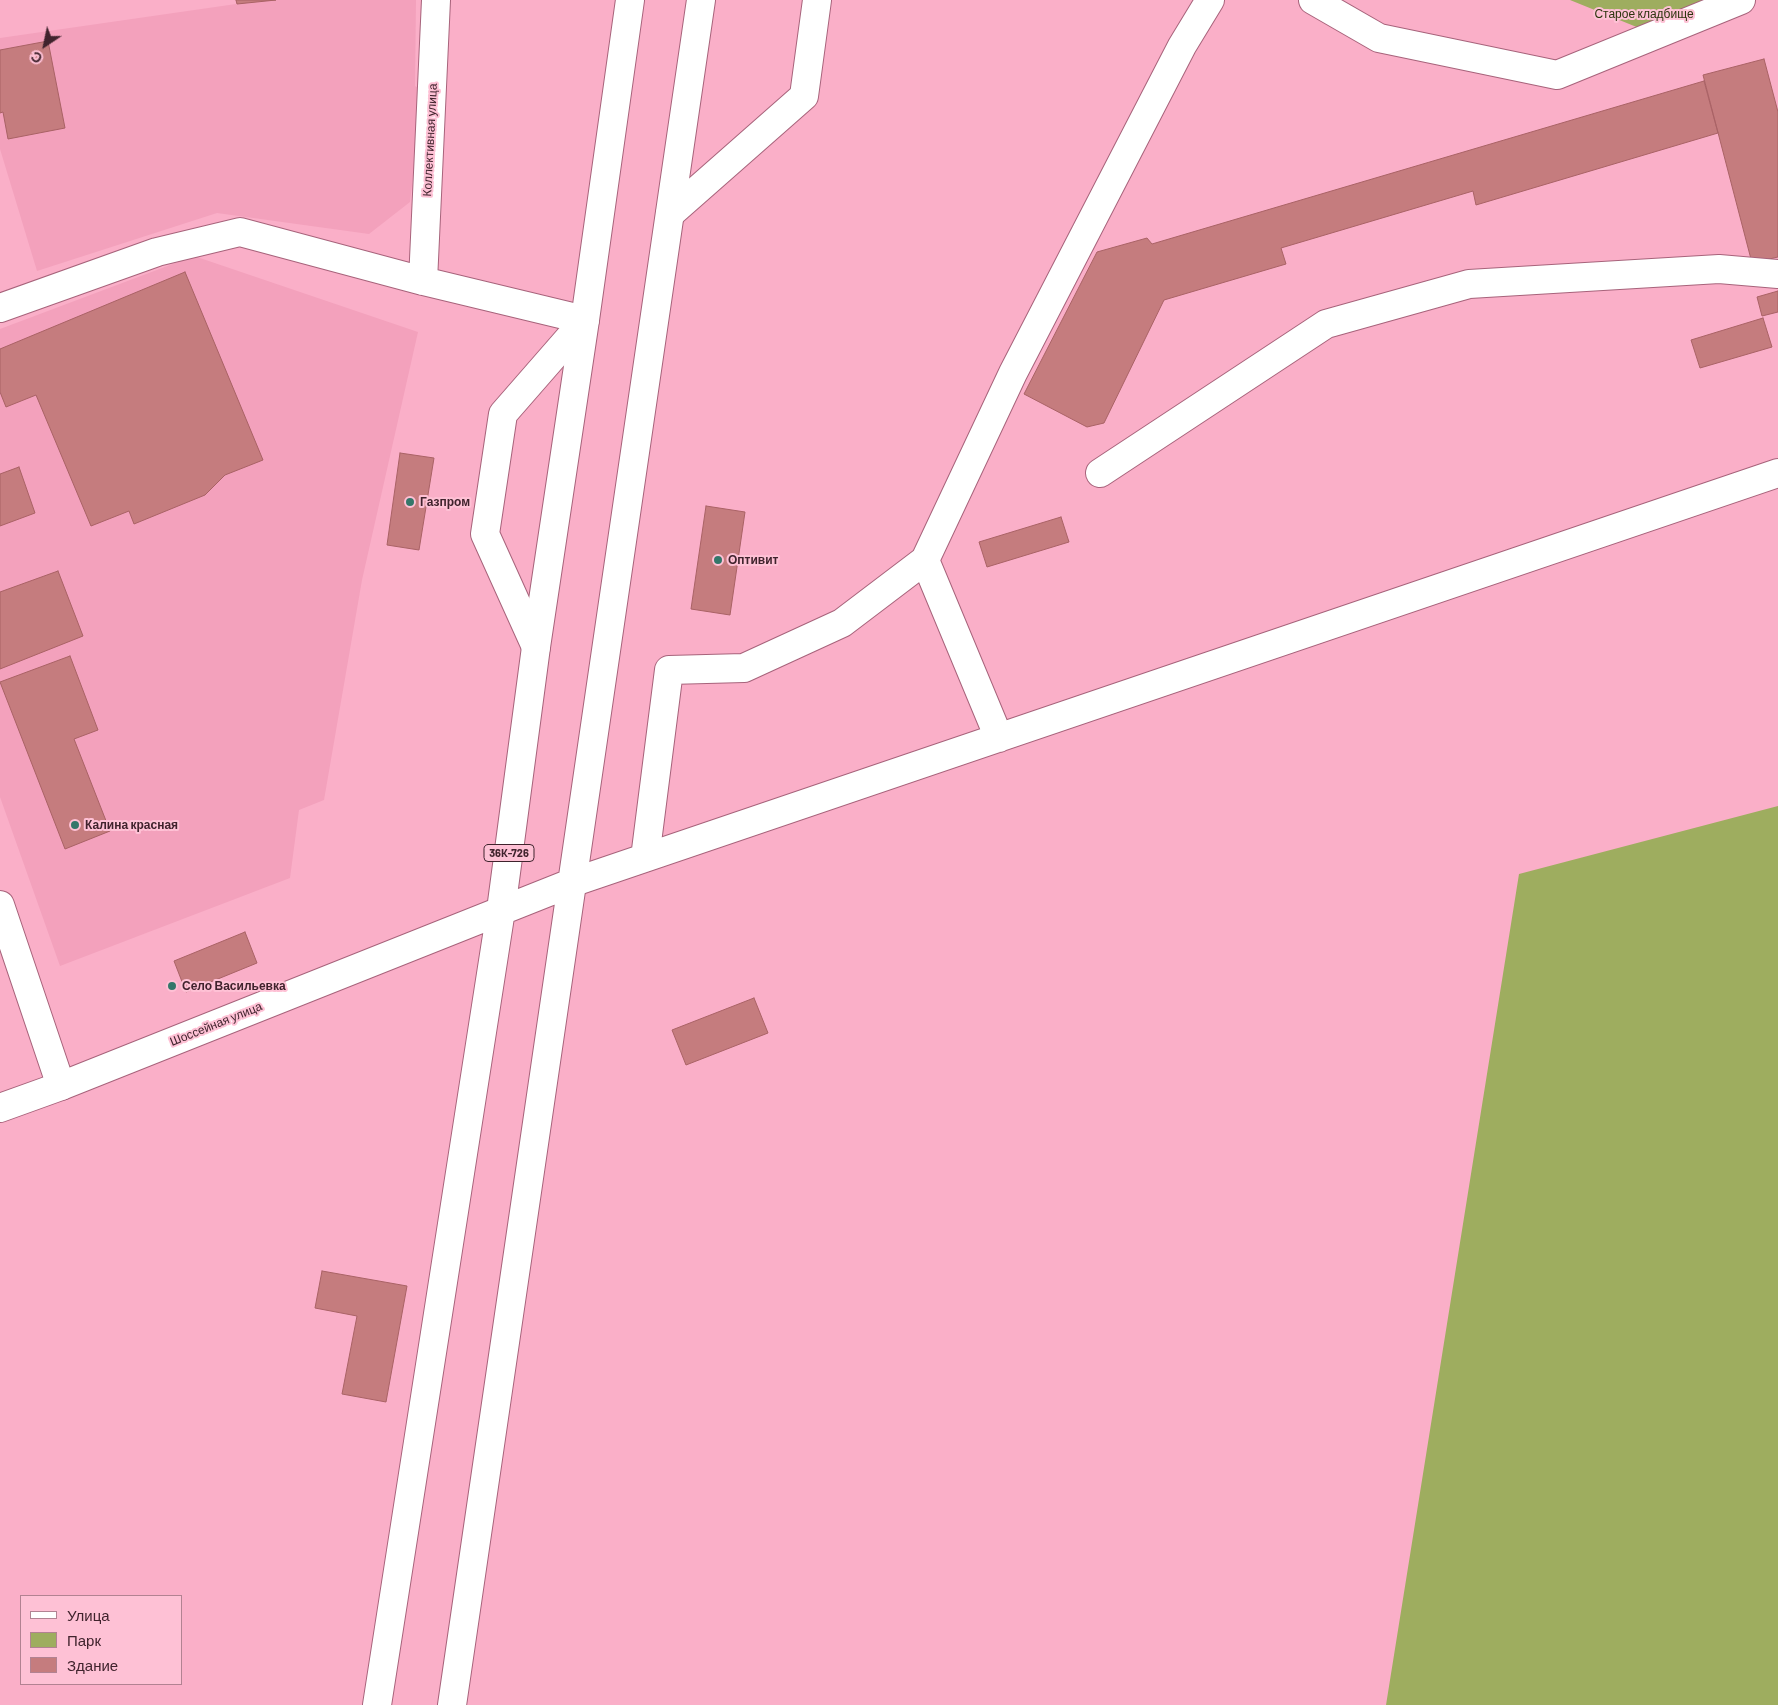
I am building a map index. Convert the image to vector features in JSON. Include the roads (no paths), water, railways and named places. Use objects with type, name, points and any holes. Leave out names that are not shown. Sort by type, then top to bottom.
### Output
[{"type":"main road","name":"Коллективная улица","points":[[423,281],[436,0]]},
{"type":"main road","name":"36К-726","points":[[377,1705],[501,910],[536,647],[630,0]]},
{"type":"main road","points":[[452,1705],[700,0]]},
{"type":"main road","points":[[670,214],[804,96],[816,0]]},
{"type":"main road","points":[[645,858],[669,670],[744,668],[842,623],[925,560],[1013,373],[1182,46],[1210,0]]},
{"type":"main road","points":[[1313,0],[1379,38],[1557,75],[1741,0]]},
{"type":"main road","points":[[0,308],[158,252],[240,232],[423,281],[585,320],[502,414],[485,534],[536,647]]},
{"type":"main road","points":[[1100,473],[1326,324],[1469,284],[1719,269],[1778,274]]},
{"type":"main road","name":"Шоссейная улица","points":[[0,1108],[61,1086],[571,882],[1778,474]]},
{"type":"main road","points":[[925,560],[998,738]]},
{"type":"main road","points":[[0,906],[7,949],[61,1086]]},
{"type":"place","name":"Газпром","points":[[410,502]]},
{"type":"place","name":"Оптивит","points":[[718,560]]},
{"type":"place","name":"Калина красная","points":[[75,825]]},
{"type":"place","name":"Село Васильевка","points":[[172,986]]},
{"type":"park label","name":"Старое кладбище","points":[[1644,14]]}]
